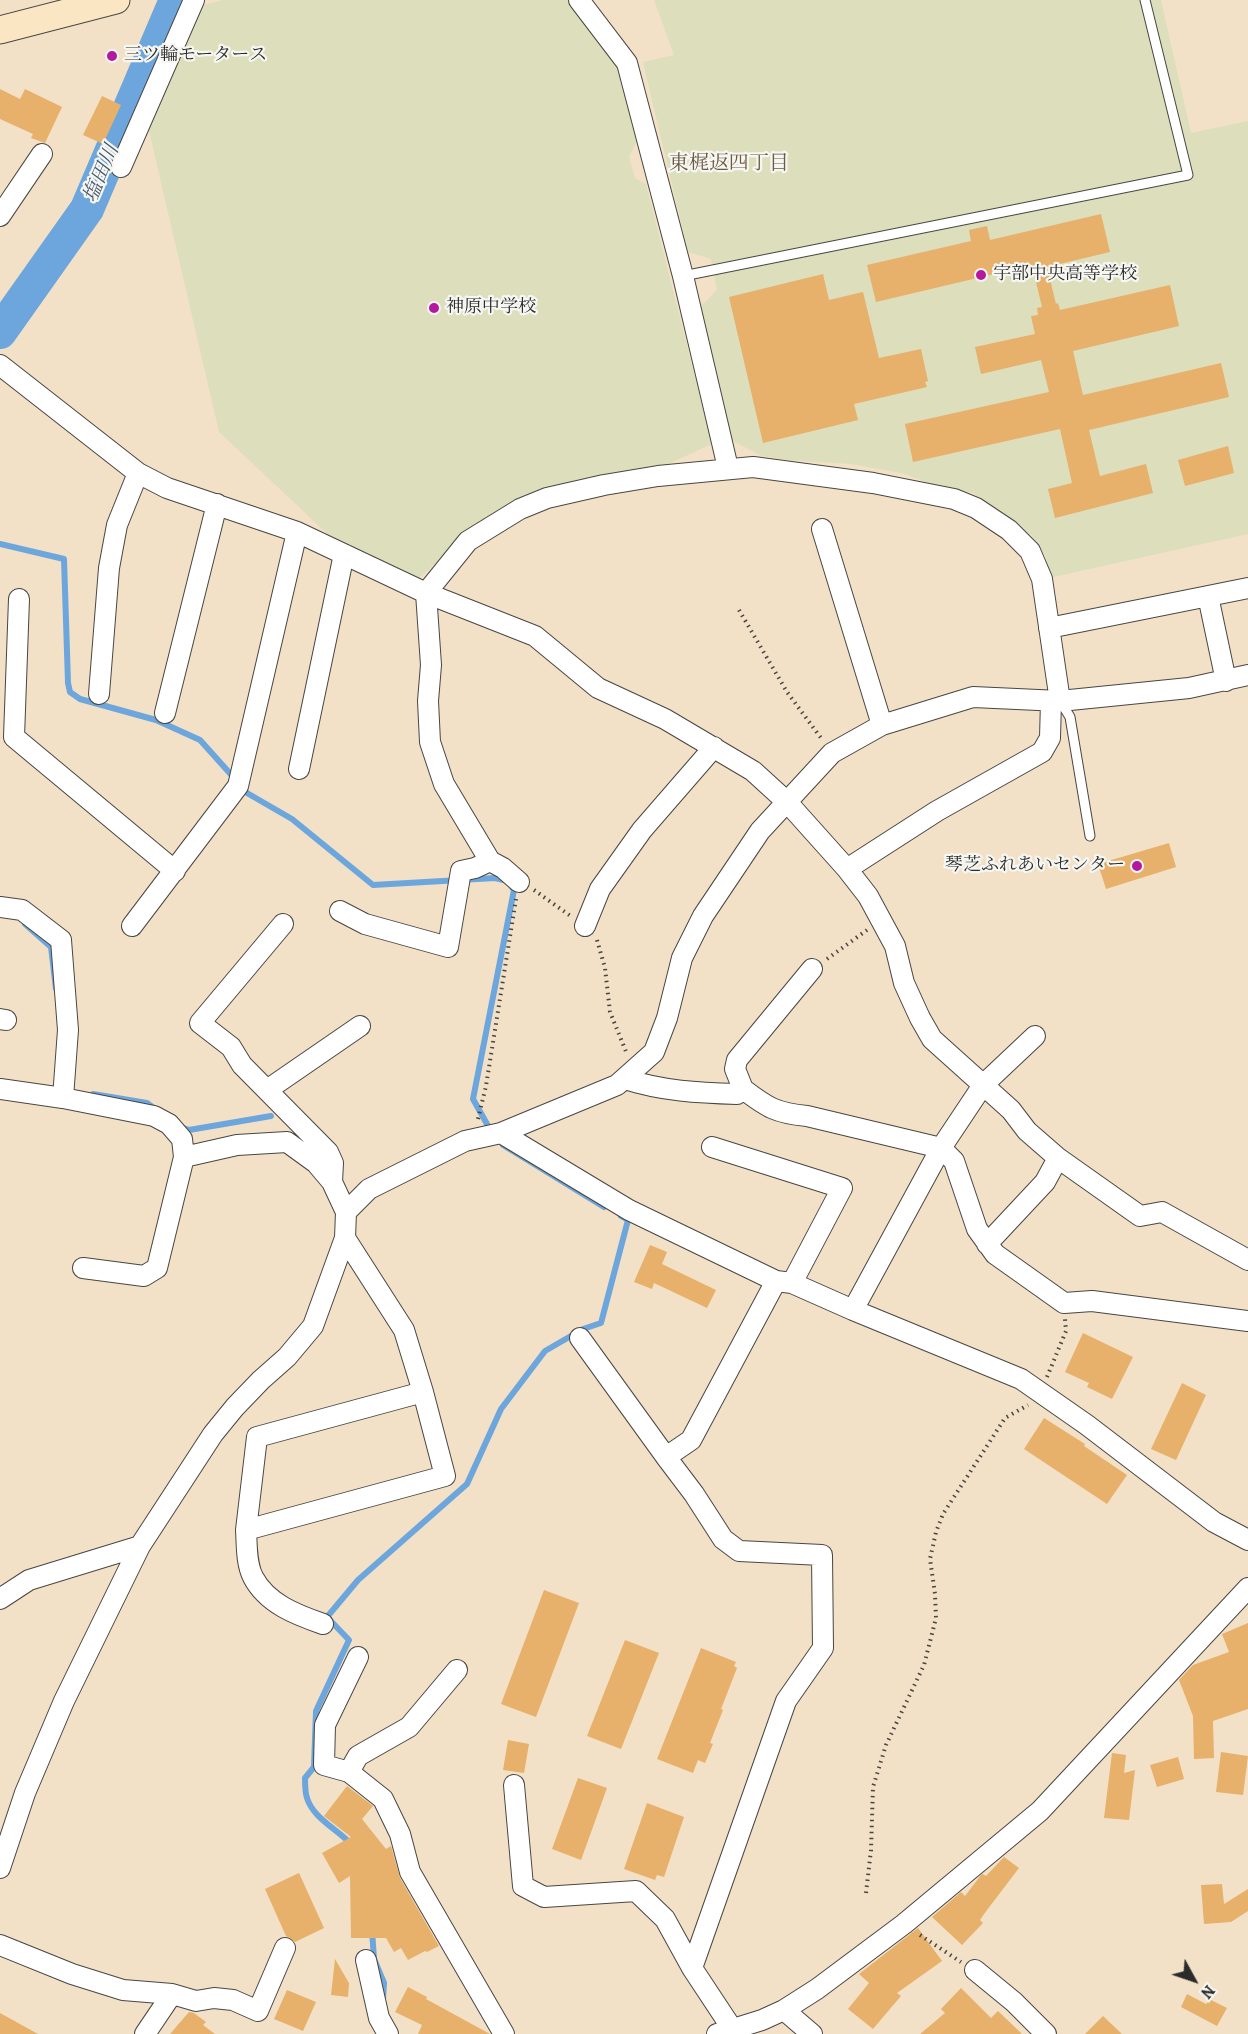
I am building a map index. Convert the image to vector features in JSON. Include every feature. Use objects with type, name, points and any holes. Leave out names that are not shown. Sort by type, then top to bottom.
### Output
[{"type":"street","points":[[0,30],[116,0]]},
{"type":"street","points":[[121,167],[194,0]]},
{"type":"street","points":[[579,0],[627,63],[683,276],[728,468]]},
{"type":"street","points":[[0,216],[42,153]]},
{"type":"street","points":[[0,365],[138,473],[167,488],[297,532],[426,593],[535,636],[598,688],[665,719],[753,771],[787,802],[868,896],[895,946],[904,983],[932,1039],[1011,1110],[1028,1131],[1058,1158],[1140,1216],[1162,1212],[1248,1260]]},
{"type":"street","points":[[519,882],[503,868],[490,861],[444,784],[430,742],[428,701],[431,664],[426,593],[468,541],[520,509],[547,498],[604,485],[728,468],[774,468],[873,483],[954,499],[976,508],[1009,530],[1030,551],[1042,579],[1056,701],[1050,738],[1042,752],[938,811],[847,869]]},
{"type":"street","points":[[99,694],[109,568],[117,525],[138,473]]},
{"type":"street","points":[[165,713],[218,504]]},
{"type":"street","points":[[822,529],[882,725]]},
{"type":"street","points":[[132,926],[238,786],[297,532]]},
{"type":"street","points":[[299,769],[344,554]]},
{"type":"street","points":[[1049,628],[1248,588]]},
{"type":"street","points":[[1208,596],[1226,681]]},
{"type":"street","points":[[19,599],[14,737],[175,871]]},
{"type":"street","points":[[346,1212],[369,1189],[465,1140],[501,1133],[617,1085],[654,1052],[667,1018],[682,958],[704,916],[760,831],[832,753],[882,725],[973,697],[1056,701],[1190,688],[1248,675]]},
{"type":"street","points":[[585,926],[600,889],[642,830],[714,747]]},
{"type":"street","points":[[340,911],[365,924],[448,947],[461,871],[490,861]]},
{"type":"street","points":[[0,907],[22,910],[61,940],[68,1030],[63,1098]]},
{"type":"street","points":[[283,924],[200,1023],[231,1047],[242,1065],[328,1152],[333,1163],[332,1182]]},
{"type":"street","points":[[812,969],[736,1060],[735,1069],[743,1089],[772,1109],[788,1114],[807,1116],[941,1148],[954,1161],[976,1229],[987,1244],[995,1254],[1064,1303],[1092,1301],[1248,1321]]},
{"type":"street","points":[[267,1090],[360,1026]]},
{"type":"street","points":[[853,1310],[941,1148],[983,1085],[1035,1036]]},
{"type":"street","points":[[629,1075],[646,1086],[687,1092],[737,1094],[743,1089]]},
{"type":"street","points":[[0,1089],[63,1098],[154,1116],[169,1124],[182,1139],[184,1157],[157,1268],[144,1276],[83,1268]]},
{"type":"street","points":[[501,1133],[629,1210],[784,1282],[1021,1379],[1087,1425],[1214,1522],[1248,1540]]},
{"type":"street","points":[[0,1868],[25,1793],[64,1701],[140,1546],[220,1425],[261,1380],[287,1357],[313,1326],[345,1238],[346,1212],[332,1182],[316,1163],[287,1142],[237,1145],[184,1157]]},
{"type":"street","points":[[666,1458],[691,1440],[842,1188],[712,1147]]},
{"type":"street","points":[[987,1244],[1045,1182],[1058,1158]]},
{"type":"street","points":[[246,1530],[445,1476],[404,1329],[345,1238]]},
{"type":"street","points":[[580,1338],[694,1494],[723,1539],[739,1551],[822,1555],[823,1648],[786,1701],[692,1968]]},
{"type":"street","points":[[323,1624],[288,1610],[262,1590],[252,1576],[246,1530],[257,1437],[423,1392]]},
{"type":"street","points":[[0,1599],[29,1580],[140,1546]]},
{"type":"street","points":[[514,1785],[523,1886],[544,1897],[636,1891],[665,1920],[728,2033],[784,2010],[863,1956],[1040,1810],[1248,1587]]},
{"type":"street","points":[[358,1658],[325,1725],[324,1765],[349,1772],[383,1799],[400,1834],[410,1872],[504,2034]]},
{"type":"street","points":[[349,1772],[358,1756],[409,1727],[457,1670]]},
{"type":"street","points":[[0,1944],[72,1974],[123,1990],[172,1994],[196,2001],[214,1998],[233,2000],[258,2011],[285,1948]]},
{"type":"street","points":[[366,1960],[379,2029]]},
{"type":"street","points":[[975,1970],[1014,2002],[1046,2034]]},
{"type":"street","points":[[145,2034],[172,1994]]},
{"type":"street","points":[[784,2010],[812,2034]]},
{"type":"lane","points":[[683,276],[1188,175],[1145,0]]},
{"type":"lane","points":[[1056,701],[1070,717],[1090,836]]},
{"type":"path","points":[[738,610],[787,692],[832,753]]},
{"type":"path","points":[[465,1140],[477,1121],[486,1086],[519,882],[529,886],[585,926],[598,941],[605,968],[610,1012],[629,1075]]},
{"type":"path","points":[[812,969],[882,920]]},
{"type":"path","points":[[866,1893],[871,1850],[873,1787],[886,1745],[924,1665],[936,1618],[930,1559],[936,1532],[943,1514],[1005,1418],[1025,1407],[1041,1392],[1066,1331],[1064,1303]]},
{"type":"path","points":[[904,1924],[975,1970]]},
{"type":"shaded area","name":"神原中学校","points":[[223,0],[568,0],[612,56],[620,74],[637,141],[629,157],[635,178],[646,184],[712,444],[655,470],[579,479],[513,503],[465,534],[416,582],[336,542],[219,432],[147,122],[199,6]]},
{"type":"shaded area","name":"宇部中央高等学校","points":[[654,0],[1161,0],[1191,133],[1248,121],[1248,534],[1049,578],[1046,557],[1032,536],[973,493],[937,486],[901,473],[851,464],[762,456],[731,440],[700,307],[717,290],[711,259],[688,252],[643,62],[674,55]]},
{"type":"building","points":[[0,89],[20,99],[25,89],[62,107],[45,143],[31,138],[33,134],[0,119]]},
{"type":"building","points":[[102,96],[121,105],[103,144],[83,135]]},
{"type":"building","points":[[1101,214],[1110,252],[1047,267],[1056,304],[1058,303],[1060,310],[1170,285],[1179,326],[1073,351],[1083,395],[1221,363],[1229,397],[1089,430],[1100,476],[1146,464],[1153,493],[1055,518],[1048,489],[1072,483],[1060,429],[913,462],[905,424],[1049,392],[1041,360],[981,374],[975,347],[1035,334],[1031,316],[1038,315],[1037,308],[1042,307],[1032,265],[876,302],[867,265],[971,241],[969,230],[987,226],[990,240]]},
{"type":"building","points":[[823,274],[829,300],[863,292],[879,358],[921,349],[928,381],[925,382],[927,387],[854,404],[858,420],[763,443],[729,297]]},
{"type":"building","points":[[1228,446],[1234,473],[1185,486],[1178,460]]},
{"type":"building","name":"琴芝ふれあいセンター","points":[[1169,843],[1176,867],[1106,889],[1098,864]]},
{"type":"building","points":[[650,1245],[667,1252],[662,1264],[716,1290],[707,1308],[654,1283],[652,1289],[634,1282]]},
{"type":"building","points":[[1083,1333],[1133,1357],[1112,1399],[1087,1387],[1089,1383],[1065,1372]]},
{"type":"building","points":[[1182,1383],[1206,1395],[1176,1460],[1151,1449]]},
{"type":"building","points":[[1044,1418],[1127,1475],[1107,1504],[1024,1449]]},
{"type":"building","points":[[544,1590],[579,1603],[536,1717],[501,1704]]},
{"type":"building","points":[[1248,1623],[1248,1709],[1213,1721],[1214,1758],[1194,1759],[1193,1716],[1179,1680],[1193,1665],[1229,1652],[1222,1634]]},
{"type":"building","points":[[625,1640],[659,1653],[621,1749],[587,1736]]},
{"type":"building","points":[[701,1648],[736,1662],[734,1666],[737,1668],[710,1743],[713,1744],[705,1763],[698,1760],[693,1773],[657,1759]]},
{"type":"building","points":[[508,1740],[529,1744],[524,1773],[503,1770]]},
{"type":"building","points":[[1221,1752],[1248,1756],[1243,1795],[1216,1792]]},
{"type":"building","points":[[1112,1753],[1126,1755],[1124,1773],[1135,1770],[1129,1820],[1104,1818]]},
{"type":"building","points":[[1178,1757],[1184,1779],[1157,1787],[1150,1765]]},
{"type":"building","points":[[578,1778],[607,1788],[581,1860],[552,1849]]},
{"type":"building","points":[[347,1786],[373,1806],[362,1819],[386,1849],[391,1846],[400,1878],[439,1946],[408,1960],[401,1948],[394,1952],[386,1938],[351,1938],[350,1876],[339,1883],[322,1853],[351,1837],[324,1816]]},
{"type":"building","points":[[647,1803],[684,1817],[664,1877],[657,1875],[655,1880],[624,1869]]},
{"type":"building","points":[[1004,1857],[1019,1868],[980,1920],[983,1923],[962,1945],[932,1917],[961,1892],[965,1896],[981,1875],[986,1876]]},
{"type":"building","points":[[299,1873],[324,1928],[295,1942],[286,1936],[265,1889]]},
{"type":"building","points":[[1222,1884],[1224,1904],[1248,1889],[1248,1911],[1231,1922],[1204,1924],[1201,1885]]},
{"type":"building","points":[[918,1928],[942,1961],[897,1993],[901,1996],[873,2029],[848,2009],[869,1983],[859,1974]]},
{"type":"building","points":[[335,1959],[349,1983],[348,1997],[331,1995]]},
{"type":"building","points":[[408,1987],[490,2034],[418,2034],[422,2025],[395,2012]]},
{"type":"building","points":[[961,1988],[991,2018],[998,2011],[1022,2034],[920,2034],[945,2013],[941,2009]]},
{"type":"building","points":[[287,1990],[316,2002],[303,2031],[274,2019]]},
{"type":"building","points":[[1187,1994],[1206,2004],[1211,2000],[1227,2008],[1217,2026],[1181,2007]]},
{"type":"building","points":[[189,2012],[206,2022],[203,2025],[215,2034],[170,2034]]},
{"type":"building","points":[[0,2013],[38,2034],[0,2034]]},
{"type":"building","points":[[1103,2016],[1122,2034],[1085,2034]]},
{"type":"waterway","name":"塩田川","points":[[0,332],[87,209],[176,0]]},
{"type":"waterway","points":[[0,544],[64,559],[70,692],[80,699],[156,720],[200,740],[235,779]]},
{"type":"waterway","points":[[242,787],[247,793],[292,819],[373,885],[495,878],[508,881],[514,890],[473,1099],[492,1133]]},
{"type":"waterway","points":[[25,924],[51,947],[56,989]]},
{"type":"waterway","points":[[93,1094],[147,1103],[155,1109]]},
{"type":"waterway","points":[[181,1127],[189,1130],[271,1116]]},
{"type":"waterway","points":[[503,1145],[604,1207]]},
{"type":"waterway","points":[[351,1844],[314,1812],[305,1791],[305,1778],[314,1767],[316,1711],[349,1640],[327,1617],[358,1580],[467,1484],[501,1409],[545,1351],[583,1329],[601,1323],[628,1220],[621,1216]]},
{"type":"waterway","points":[[372,1930],[374,1959],[384,1983],[383,1999]]},
{"type":"place","name":"三ツ輪モータース","points":[[112,56]]},
{"type":"place","name":"宇部中央高等学校","points":[[981,275]]},
{"type":"place","name":"神原中学校","points":[[434,308]]},
{"type":"place","name":"琴芝ふれあいセンター","points":[[1137,866]]},
{"type":"district","name":"東梶返四丁目","points":[[729,164]]}]
